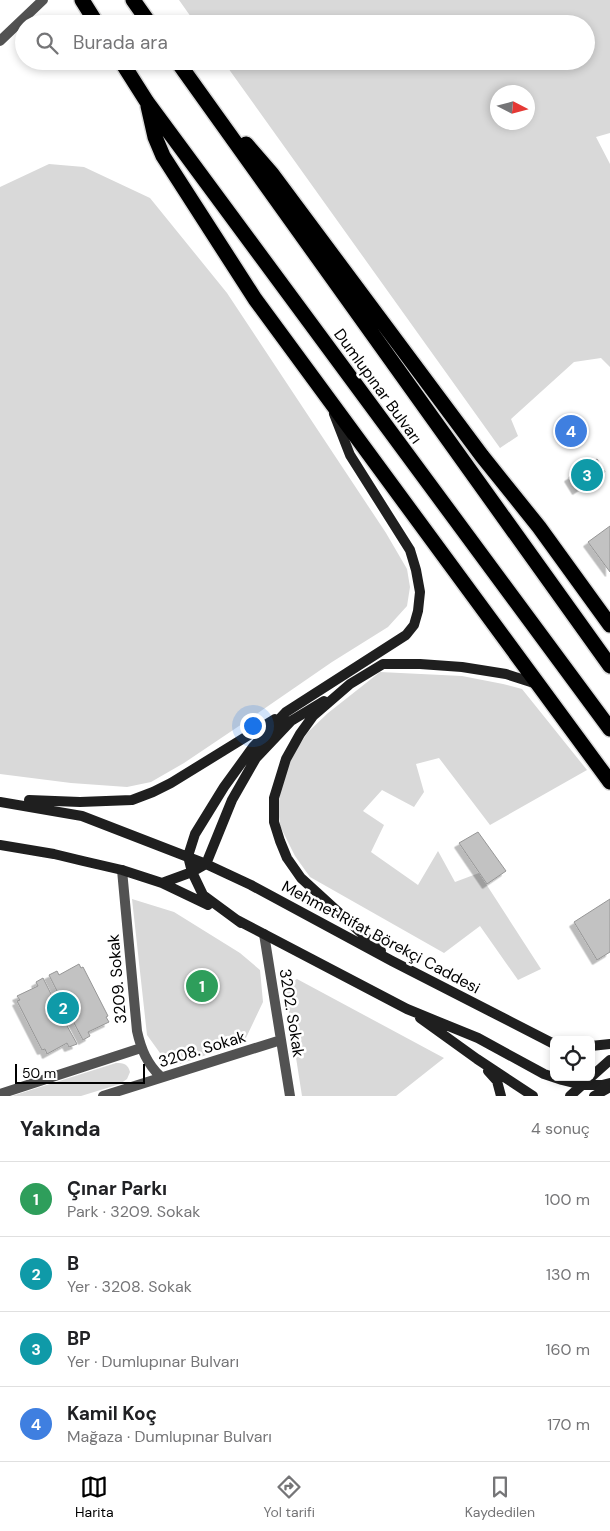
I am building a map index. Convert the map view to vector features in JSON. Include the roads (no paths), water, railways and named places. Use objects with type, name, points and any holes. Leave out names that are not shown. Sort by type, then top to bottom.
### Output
[{"type":"highway","points":[[82,0],[91,15]]},
{"type":"highway","points":[[133,0],[144,15]]},
{"type":"highway","name":"Dumlupınar Bulvarı","points":[[127,70],[147,102],[610,729]]},
{"type":"highway","name":"Dumlupınar Bulvarı","points":[[182,70],[610,666]]},
{"type":"highway","points":[[187,77],[272,174],[477,449],[539,527],[610,625]]},
{"type":"highway","points":[[147,102],[150,121],[163,156],[255,299],[610,782]]},
{"type":"main road","points":[[0,801],[80,802],[132,800],[153,792],[171,783],[406,636],[414,625],[420,592],[410,550],[350,455],[329,401]]},
{"type":"main road","points":[[162,883],[192,872],[206,864],[232,800],[256,758],[291,721],[364,674],[383,664],[420,664],[462,667],[506,674],[539,684]]},
{"type":"main road","points":[[350,684],[313,716],[286,759],[274,798],[274,822],[287,858],[300,878],[392,961]]},
{"type":"main road","points":[[241,923],[203,895],[192,872],[188,856],[195,834],[224,787],[253,747],[286,712]]},
{"type":"main road","name":"Mehmet Rifat Börekçi Caddesi","points":[[0,801],[82,816],[188,856],[251,885],[392,961],[550,1040]]},
{"type":"main road","points":[[0,845],[54,854],[122,870],[162,883],[187,894],[407,1009],[478,1038],[544,1074],[582,1085],[608,1088]]},
{"type":"main road","points":[[407,1009],[477,1060],[533,1096]]},
{"type":"main road","points":[[595,1046],[610,1044]]},
{"type":"main road","points":[[477,1060],[497,1082],[501,1096]]},
{"type":"main road","points":[[595,1073],[610,1060]]},
{"type":"main road","points":[[595,1079],[608,1088]]},
{"type":"main road","points":[[570,1096],[586,1081]]},
{"type":"main road","points":[[594,1096],[608,1088]]},
{"type":"street","points":[[27,15],[43,0]]},
{"type":"street","points":[[0,41],[15,27]]},
{"type":"street","name":"3209. Sokak","points":[[122,870],[137,1031],[141,1048],[150,1065],[161,1077]]},
{"type":"street","name":"3202. Sokak","points":[[264,934],[290,1096]]},
{"type":"street","name":"3208. Sokak","points":[[103,1096],[281,1040]]},
{"type":"street","name":"3208. Sokak","points":[[0,1094],[141,1048]]},
{"type":"place","name":"Kamil Koç","points":[[571,431]]},
{"type":"place","name":"BP","points":[[587,475]]},
{"type":"place","name":"Çınar Parkı","points":[[202,986]]},
{"type":"place","name":"B","points":[[63,1008]]}]
